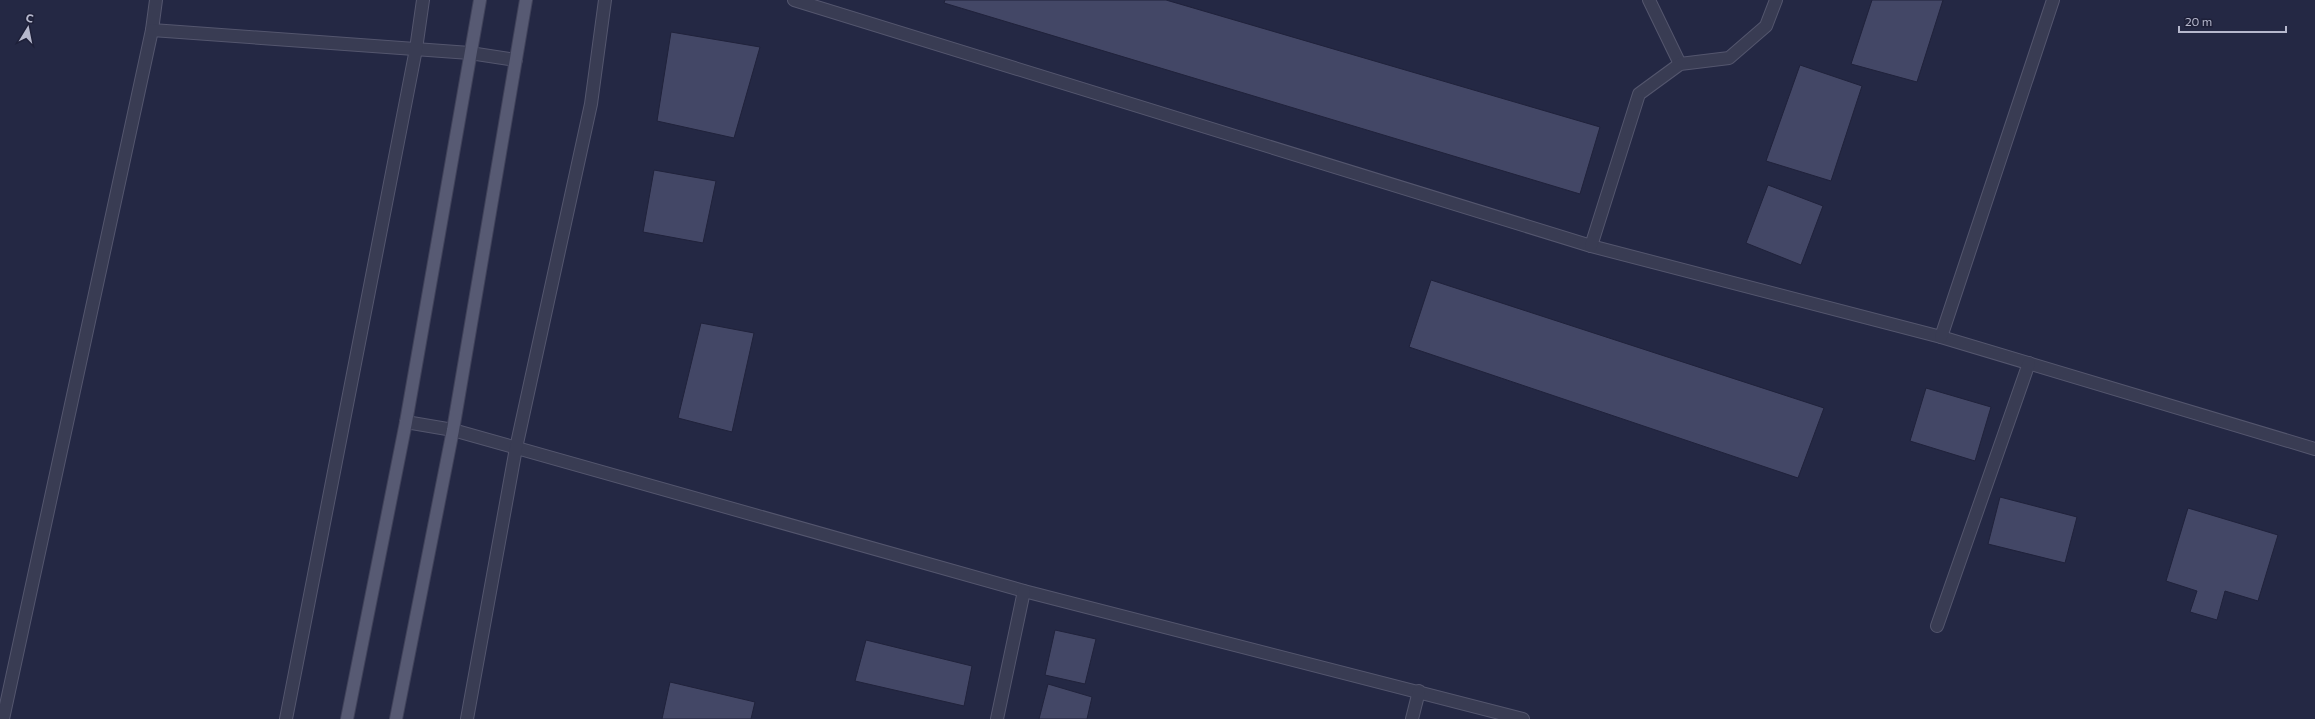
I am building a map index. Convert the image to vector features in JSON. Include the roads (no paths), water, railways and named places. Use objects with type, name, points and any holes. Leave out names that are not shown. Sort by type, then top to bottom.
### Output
[{"type":"main road","points":[[347,719],[406,422],[480,0]]},
{"type":"main road","points":[[396,719],[453,430],[526,0]]},
{"type":"street","points":[[3,719],[152,30],[156,0]]},
{"type":"street","points":[[286,719],[416,49],[423,0]]},
{"type":"street","points":[[467,719],[516,448],[591,104],[604,0]]},
{"type":"street","points":[[794,0],[1591,246],[1941,337],[2315,448]]},
{"type":"street","points":[[1649,0],[1680,64]]},
{"type":"street","points":[[1591,246],[1639,94],[1680,64],[1728,58],[1766,26],[1776,0]]},
{"type":"street","points":[[1941,337],[2053,0]]},
{"type":"street","points":[[152,30],[416,49],[516,60]]},
{"type":"street","points":[[1937,626],[2029,363]]},
{"type":"street","points":[[406,422],[453,430],[1024,591],[1419,691],[1523,719]]},
{"type":"street","points":[[997,719],[1024,591]]},
{"type":"street","points":[[1412,719],[1419,691]]}]
